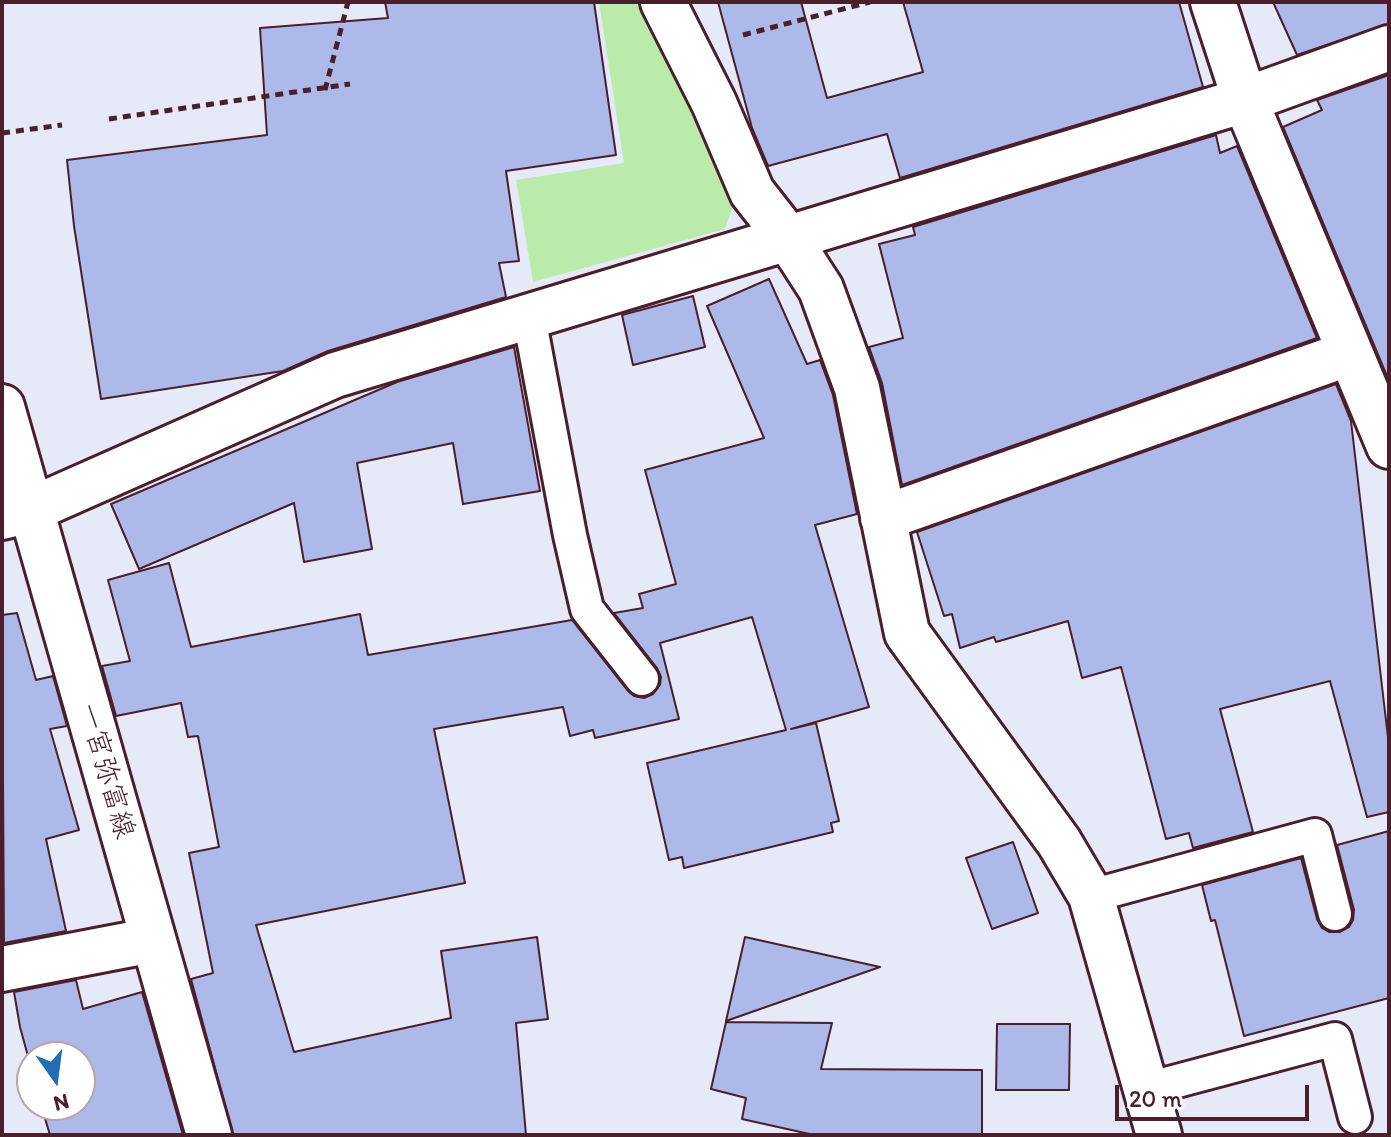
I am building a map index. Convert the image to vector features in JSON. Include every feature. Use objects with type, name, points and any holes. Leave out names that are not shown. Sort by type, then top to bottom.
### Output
[{"type":"street","points":[[663,2],[714,103],[752,192],[788,238],[821,289],[857,388],[907,633],[1059,842],[1091,896],[1159,1135]]},
{"type":"street","points":[[1213,2],[1245,100],[1389,446]]},
{"type":"street","points":[[16,514],[335,375],[1245,100],[1389,48]]},
{"type":"street","points":[[883,518],[1350,353]]},
{"type":"street","name":"一宮弥富線","points":[[2,407],[16,514],[153,940],[209,1135]]},
{"type":"street","points":[[2,969],[153,940]]},
{"type":"lane","points":[[529,317],[587,609],[642,679]]},
{"type":"lane","points":[[1091,896],[1315,835],[1335,914]]},
{"type":"lane","points":[[1147,1089],[1335,1039],[1355,1117]]},
{"type":"path","points":[[325,90],[348,2]]},
{"type":"path","points":[[687,50],[870,2]]},
{"type":"path","points":[[109,119],[350,84]]},
{"type":"path","points":[[2,133],[62,125]]},
{"type":"green space","points":[[599,2],[640,2],[735,201],[725,229],[533,282],[516,180],[624,163]]},
{"type":"building","points":[[385,2],[594,2],[616,155],[506,171],[519,261],[499,263],[506,297],[328,351],[283,371],[101,399],[67,160],[267,135],[260,28],[388,18]]},
{"type":"building","points":[[718,2],[801,2],[827,98],[923,72],[903,2],[1179,2],[1203,87],[900,178],[887,134],[768,166],[752,128]]},
{"type":"building","points":[[1273,2],[1389,2],[1389,24],[1297,55]]},
{"type":"building","points":[[1389,75],[1389,381],[1283,127],[1322,110],[1317,100]]},
{"type":"building","points":[[1216,135],[1220,153],[1237,146],[1317,338],[902,485],[882,383],[869,347],[903,338],[879,244],[915,235],[913,227]]},
{"type":"building","points":[[769,279],[807,364],[820,360],[833,395],[857,514],[815,525],[869,707],[791,729],[816,723],[839,821],[831,823],[833,832],[684,868],[682,857],[669,860],[647,763],[786,730],[752,617],[660,643],[679,719],[595,738],[593,730],[570,736],[563,707],[434,729],[465,883],[256,925],[294,1052],[451,1018],[441,951],[537,937],[548,1019],[516,1023],[526,1135],[233,1135],[191,979],[213,973],[189,853],[219,847],[198,736],[188,737],[181,703],[116,716],[102,666],[130,661],[108,580],[169,563],[191,647],[360,614],[368,655],[572,620],[628,691],[644,698],[653,694],[660,685],[657,668],[614,613],[643,608],[639,594],[676,584],[645,470],[764,438],[707,306]]},
{"type":"building","points":[[693,296],[705,347],[633,365],[622,315]]},
{"type":"building","points":[[514,347],[540,491],[463,504],[453,443],[357,463],[372,549],[304,562],[294,503],[139,569],[111,504],[397,382]]},
{"type":"building","points":[[1336,384],[1351,421],[1389,746],[1389,812],[1367,817],[1330,681],[1220,709],[1253,832],[1193,848],[1189,833],[1166,839],[1121,667],[1082,678],[1068,621],[996,642],[994,637],[960,648],[952,614],[944,616],[917,532]]},
{"type":"building","points":[[17,613],[36,680],[53,676],[67,726],[50,729],[79,830],[46,839],[66,931],[4,943],[2,615]]},
{"type":"building","points":[[1389,831],[1389,998],[1244,1036],[1215,920],[1211,921],[1202,885],[1301,858],[1317,919],[1322,928],[1329,932],[1340,932],[1349,927],[1354,910],[1337,845]]},
{"type":"building","points":[[1013,842],[1038,913],[992,929],[966,858]]},
{"type":"building","points":[[745,937],[880,967],[726,1021]]},
{"type":"building","points":[[76,980],[83,1009],[142,992],[183,1135],[50,1135],[46,1121],[96,1121],[96,1041],[24,1041],[14,992]]},
{"type":"building","points":[[726,1022],[832,1023],[821,1069],[982,1070],[982,1135],[814,1135],[742,1119],[746,1098],[711,1089]]},
{"type":"building","points":[[997,1024],[1070,1024],[1069,1090],[996,1090]]}]
